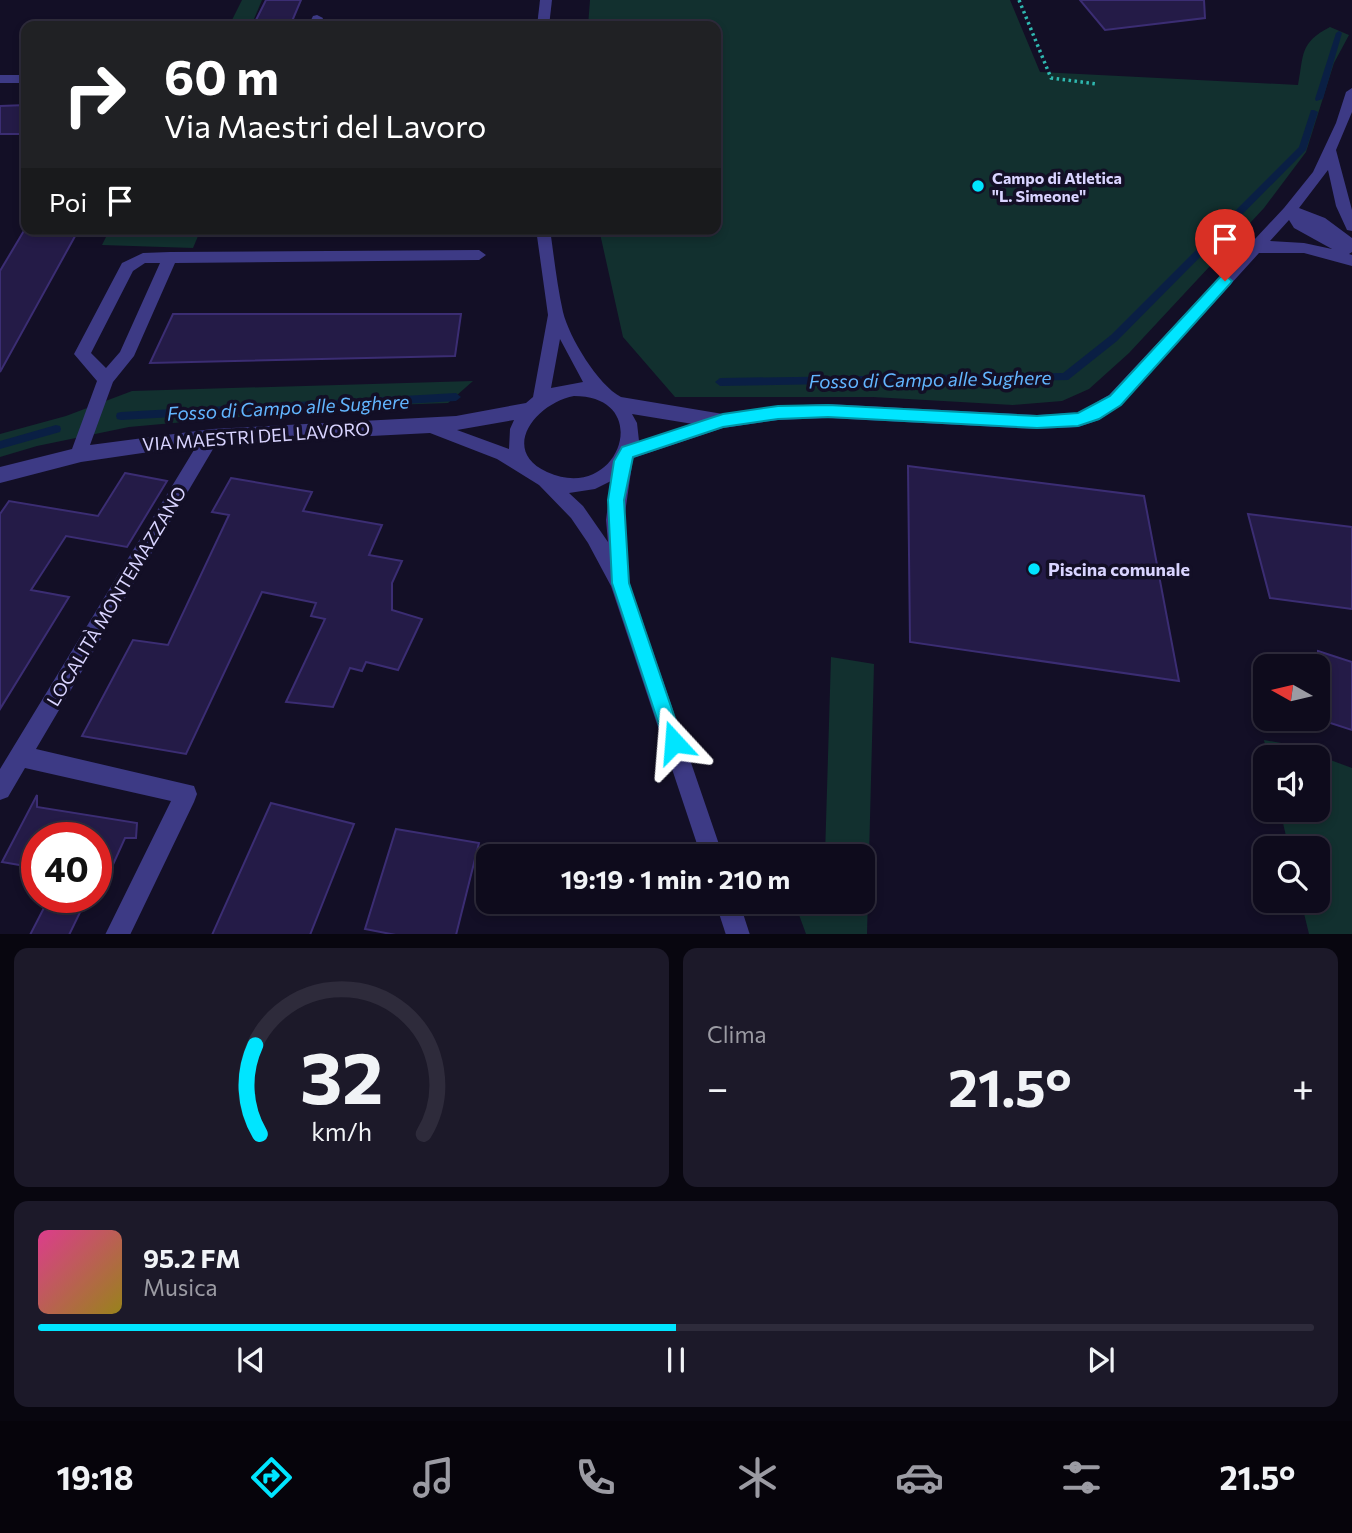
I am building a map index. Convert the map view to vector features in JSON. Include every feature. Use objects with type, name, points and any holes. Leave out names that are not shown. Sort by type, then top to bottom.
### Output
[{"type":"street","points":[[544,21],[546,0]]},
{"type":"street","points":[[0,79],[21,79]]},
{"type":"street","points":[[537,476],[562,486],[581,485],[599,480],[625,457],[655,445],[723,421],[778,413],[828,411],[1037,422],[1078,420],[1090,416],[1115,400],[1289,211],[1319,174],[1352,92]]},
{"type":"street","points":[[1330,152],[1343,206],[1352,226]]},
{"type":"street","points":[[1289,211],[1308,214],[1322,221],[1352,246]]},
{"type":"street","points":[[1289,211],[1299,224],[1352,254]]},
{"type":"street","points":[[544,235],[556,315],[584,372],[601,393],[617,403],[668,414],[723,421]]},
{"type":"street","points":[[1255,248],[1275,245],[1308,247],[1352,261]]},
{"type":"street","points":[[106,379],[82,354],[127,267],[134,262],[154,257],[480,255]]},
{"type":"street","points":[[79,453],[106,379],[126,356],[170,257]]},
{"type":"street","points":[[556,315],[536,404],[520,424],[517,440],[520,457],[577,512],[595,537],[620,583],[708,844]]},
{"type":"street","points":[[536,404],[571,389],[601,393]]},
{"type":"street","points":[[617,403],[630,425],[631,439],[625,457],[615,520],[620,583]]},
{"type":"street","name":"VIA MAESTRI DEL LAVORO","points":[[0,475],[79,453],[212,436],[431,427],[482,421],[536,404]]},
{"type":"street","name":"VIA MAESTRI DEL LAVORO","points":[[431,427],[503,454],[537,476]]},
{"type":"street","name":"LOCALITÀ MONTEMAZZANO","points":[[0,789],[212,436]]},
{"type":"street","points":[[20,756],[186,794],[117,934]]},
{"type":"street","points":[[731,914],[738,934]]},
{"type":"path","points":[[1019,0],[1051,78],[1097,83]]},
{"type":"green space","points":[[242,0],[262,0],[253,21],[232,21]]},
{"type":"green space","name":"Campo di Atletica \"L. Simeone\"","points":[[590,0],[1010,0],[1040,72],[1298,85],[1305,51],[1313,39],[1330,27],[1349,35],[1334,63],[1306,152],[1264,208],[1129,353],[1089,389],[1062,401],[1013,405],[873,397],[675,397],[623,337],[600,235],[721,235],[721,21],[588,21]]},
{"type":"green space","points":[[107,235],[198,235],[193,248],[102,245]]},
{"type":"green space","points":[[473,381],[448,403],[362,406],[129,427],[37,446],[0,457],[0,434],[66,416],[132,391]]},
{"type":"green space","points":[[831,657],[874,664],[869,844],[825,844]]},
{"type":"green space","points":[[1264,740],[1290,745],[1265,745]]},
{"type":"green space","points":[[1330,760],[1352,768],[1352,934],[1309,934],[1304,913],[1330,913],[1330,836],[1286,836],[1283,822],[1330,822]]},
{"type":"green space","points":[[799,914],[868,914],[867,934],[806,934]]},
{"type":"building","points":[[266,0],[301,0],[292,21],[256,21]]},
{"type":"building","points":[[1080,0],[1204,0],[1205,18],[1105,30]]},
{"type":"building","points":[[21,105],[20,134],[0,134],[0,106]]},
{"type":"building","points":[[21,235],[76,235],[0,372],[0,271]]},
{"type":"building","points":[[173,314],[461,314],[455,356],[150,363]]},
{"type":"building","name":"Piscina comunale","points":[[908,466],[1144,496],[1179,681],[910,642]]},
{"type":"building","points":[[125,473],[167,481],[127,547],[66,536],[31,590],[69,597],[0,709],[0,514],[9,501],[98,516]]},
{"type":"building","points":[[231,478],[312,492],[303,511],[382,525],[369,555],[402,561],[392,583],[392,610],[422,619],[398,670],[366,662],[362,671],[350,668],[333,707],[286,702],[325,619],[311,616],[316,603],[262,592],[186,754],[82,736],[133,640],[168,645],[229,515],[212,512]]},
{"type":"building","points":[[1248,514],[1352,527],[1352,609],[1270,598]]},
{"type":"building","points":[[1330,655],[1352,662],[1352,730],[1330,723]]},
{"type":"building","points":[[37,795],[37,807],[137,823],[136,838],[125,838],[112,867],[112,822],[23,822]]},
{"type":"building","points":[[271,803],[354,824],[310,934],[212,934]]},
{"type":"building","points":[[21,826],[21,865],[2,862]]},
{"type":"building","points":[[396,829],[479,843],[476,844],[476,855],[456,934],[391,934],[365,929]]},
{"type":"building","points":[[41,913],[80,913],[69,934],[31,934]]},
{"type":"waterway","name":"Fosso di Campo alle Sughere","points":[[1319,99],[1339,33]]},
{"type":"waterway","name":"Fosso di Campo alle Sughere","points":[[720,382],[1065,377],[1114,338],[1303,148],[1314,112]]},
{"type":"waterway","name":"Fosso di Campo alle Sughere","points":[[121,416],[456,397]]},
{"type":"waterway","name":"Fosso di Campo alle Sughere","points":[[0,445],[56,429]]},
{"type":"place","name":"Campo di Atletica \"L. Simeone\"","points":[[978,186]]},
{"type":"place","name":"Piscina comunale","points":[[1034,569]]},
{"type":"route","points":[[674,742],[620,583],[616,500],[622,461],[628,452],[723,421],[778,413],[828,411],[1037,422],[1078,420],[1093,415],[1115,400],[1225,281]]}]
